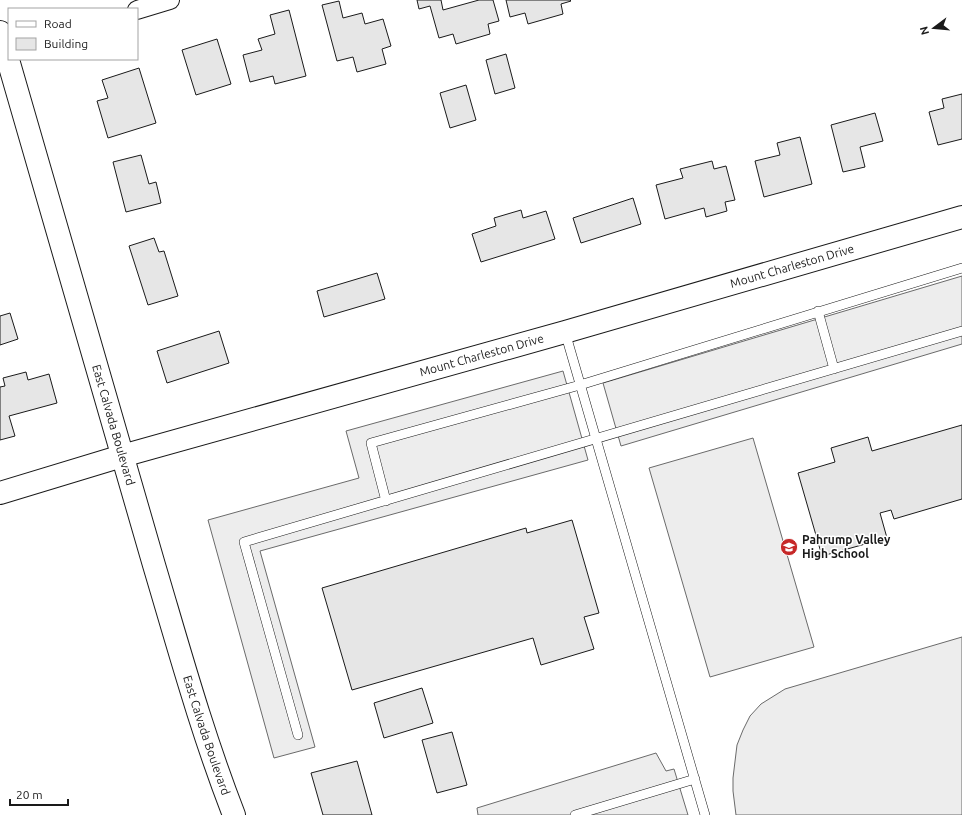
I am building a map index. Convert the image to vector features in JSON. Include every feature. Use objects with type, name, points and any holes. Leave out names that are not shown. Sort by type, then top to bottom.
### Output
[{"type":"street","points":[[138,10],[170,0]]},
{"type":"street","name":"East Calvada Boulevard","points":[[3,44],[192,694],[234,815]]},
{"type":"street","name":"Mount Charleston Drive","points":[[0,493],[122,456],[565,332],[962,217]]},
{"type":"lane","points":[[386,500],[371,443],[580,385],[962,268]]},
{"type":"lane","points":[[818,311],[834,369]]},
{"type":"lane","points":[[298,735],[244,542],[962,331]]},
{"type":"lane","points":[[565,332],[705,815]]},
{"type":"lane","points":[[575,815],[694,779]]},
{"type":"shaded area","points":[[962,276],[962,344],[621,446],[603,383]]},
{"type":"shaded area","points":[[563,371],[588,460],[260,551],[315,747],[274,758],[208,520],[359,478],[346,431]]},
{"type":"shaded area","points":[[753,438],[814,647],[710,677],[649,468]]},
{"type":"shaded area","points":[[962,637],[962,815],[736,815],[733,778],[737,745],[750,716],[761,704],[785,689]]},
{"type":"shaded area","points":[[656,753],[666,771],[674,769],[688,815],[478,815],[477,808]]},
{"type":"building","points":[[417,0],[441,0],[443,10],[479,0],[493,0],[499,21],[488,24],[490,34],[456,44],[453,34],[439,38],[430,6],[419,9]]},
{"type":"building","points":[[506,0],[571,1],[561,4],[563,14],[528,24],[525,13],[510,17]]},
{"type":"building","points":[[339,1],[343,18],[362,13],[365,24],[383,19],[391,46],[382,49],[386,64],[357,72],[353,57],[337,61],[322,5]]},
{"type":"building","points":[[289,10],[306,76],[275,84],[273,76],[250,82],[243,55],[262,50],[258,39],[275,34],[270,15]]},
{"type":"building","points":[[217,39],[231,84],[196,95],[182,50]]},
{"type":"building","points":[[506,54],[515,88],[495,94],[486,60]]},
{"type":"building","points":[[139,68],[156,123],[108,138],[97,101],[108,98],[102,80]]},
{"type":"building","points":[[466,85],[476,120],[450,128],[440,93]]},
{"type":"building","points":[[962,94],[962,139],[938,145],[929,112],[944,108],[942,99]]},
{"type":"building","points":[[875,113],[883,141],[860,147],[865,167],[843,172],[831,125]]},
{"type":"building","points":[[800,137],[812,184],[764,197],[755,161],[780,155],[777,143]]},
{"type":"building","points":[[141,155],[149,184],[156,182],[161,203],[126,212],[113,162]]},
{"type":"building","points":[[712,161],[714,169],[726,166],[735,200],[725,202],[727,211],[706,217],[704,208],[665,219],[656,185],[683,178],[680,169]]},
{"type":"building","points":[[633,198],[641,224],[581,243],[573,218]]},
{"type":"building","points":[[521,210],[523,218],[546,211],[555,239],[481,262],[472,234],[496,226],[494,218]]},
{"type":"building","points":[[154,238],[159,252],[164,251],[178,296],[148,305],[129,246]]},
{"type":"building","points":[[377,273],[385,299],[324,317],[317,291]]},
{"type":"building","points":[[10,313],[18,339],[0,345],[0,316]]},
{"type":"building","points":[[219,331],[229,363],[167,383],[157,351]]},
{"type":"building","points":[[26,372],[28,380],[49,374],[57,403],[9,416],[15,436],[0,440],[0,387],[5,386],[3,378]]},
{"type":"building","points":[[962,425],[962,499],[894,519],[891,510],[880,513],[887,538],[822,556],[798,473],[835,462],[831,448],[868,437],[872,451]]},
{"type":"building","points":[[572,520],[599,613],[584,617],[594,649],[541,665],[533,638],[352,690],[322,588],[526,528],[527,533]]},
{"type":"building","points":[[422,688],[433,723],[384,738],[374,703]]},
{"type":"building","points":[[452,732],[467,785],[437,793],[422,740]]},
{"type":"building","points":[[357,761],[372,815],[323,815],[311,773]]},
{"type":"place","name":"Pahrump Valley High School","points":[[789,547]]}]
